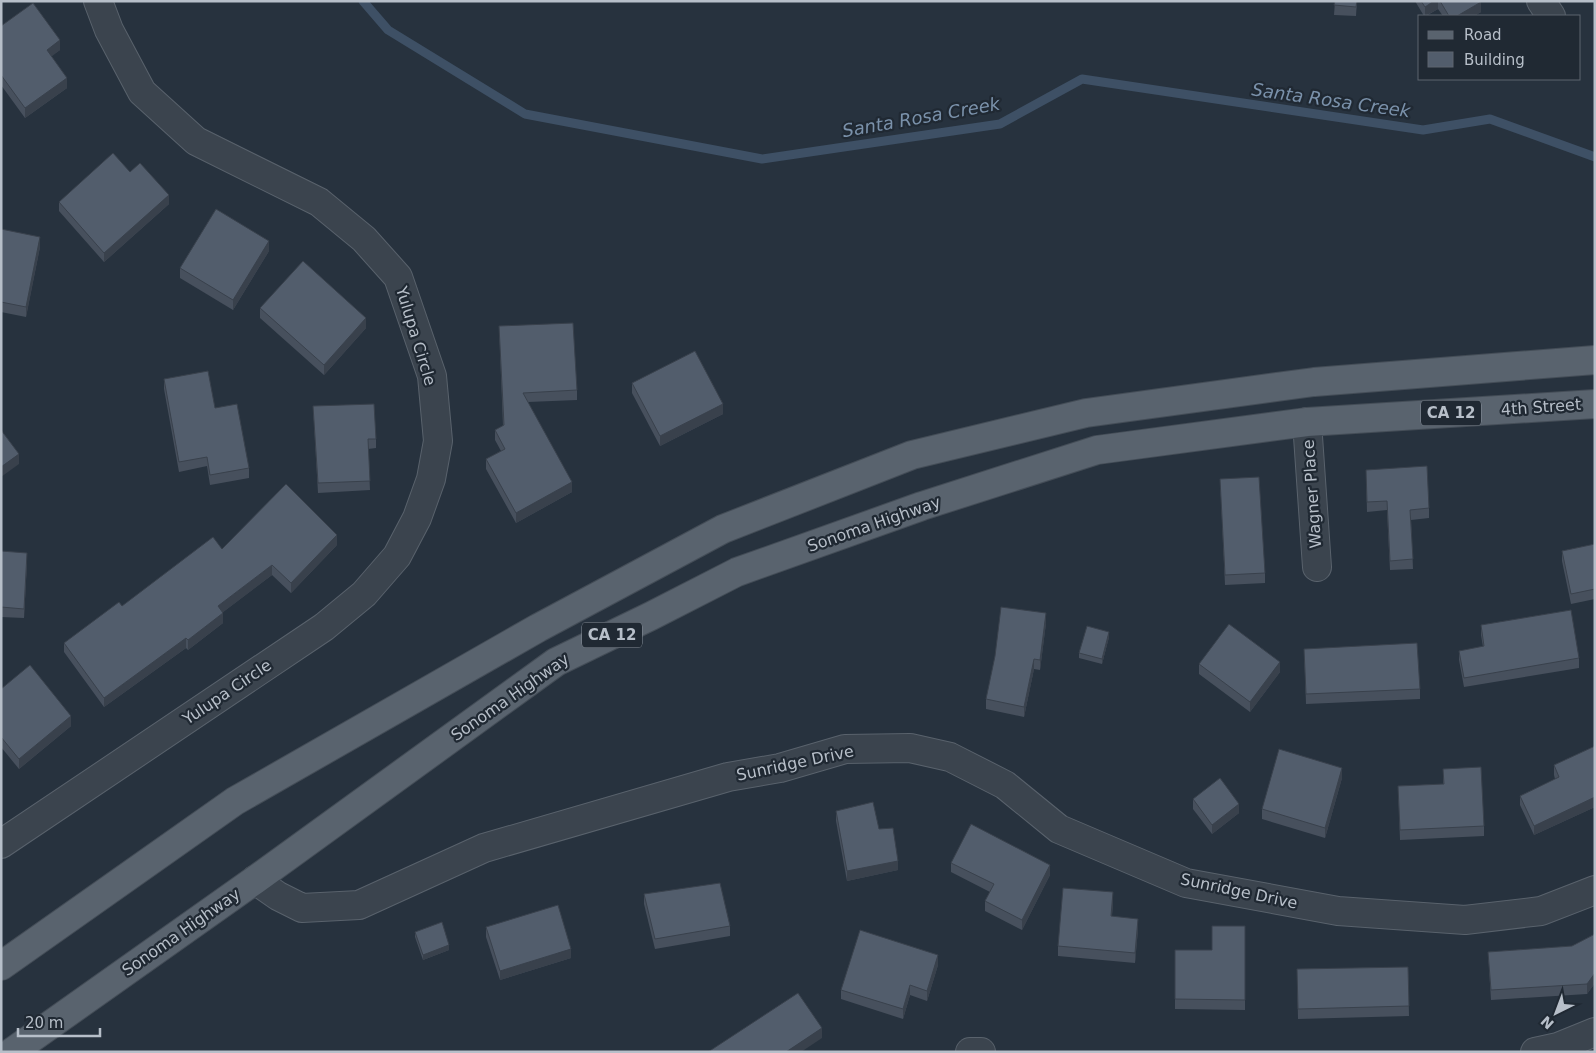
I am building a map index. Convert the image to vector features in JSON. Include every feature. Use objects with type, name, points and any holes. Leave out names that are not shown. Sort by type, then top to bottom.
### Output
[{"type":"main road","name":"CA 12","points":[[1,966],[235,801],[538,628],[723,529],[912,455],[1086,413],[1314,382],[1595,360]]},
{"type":"main road","name":"4th Street","points":[[1307,422],[1595,404]]},
{"type":"main road","name":"Sonoma Highway","points":[[12,1052],[255,880],[556,662],[737,572],[922,506],[1097,450],[1307,422]]},
{"type":"street","name":"Yulupa Circle","points":[[1,844],[324,627],[364,594],[396,556],[418,518],[431,479],[438,441],[432,376],[398,277],[364,239],[320,202],[196,141],[142,92],[109,30],[98,1]]},
{"type":"street","points":[[1541,1],[1549,15]]},
{"type":"street","name":"Wagner Place","points":[[1307,422],[1317,567]]},
{"type":"street","name":"Sunridge Drive","points":[[255,880],[278,896],[302,908],[359,906],[484,848],[710,782],[780,768],[845,749],[910,748],[950,757],[1005,786],[1059,829],[1186,883],[1338,910],[1465,920],[1541,911],[1595,890]]},
{"type":"street","points":[[1535,1052],[1558,1047],[1595,1032]]},
{"type":"street","points":[[970,1052],[982,1052]]},
{"type":"building","points":[[1335,1],[1357,1],[1356,7],[1334,5]]},
{"type":"building","points":[[1421,1],[1434,1],[1425,7]]},
{"type":"building","points":[[1440,1],[1481,2],[1459,15],[1448,15]]},
{"type":"building","points":[[33,3],[60,40],[47,50],[67,78],[25,108],[1,75],[1,26]]},
{"type":"building","points":[[113,153],[130,172],[140,163],[169,195],[104,253],[59,202]]},
{"type":"building","points":[[216,209],[269,241],[233,300],[180,268]]},
{"type":"building","points":[[1,229],[40,237],[26,307],[1,302]]},
{"type":"building","points":[[303,261],[366,318],[324,365],[260,308]]},
{"type":"building","points":[[573,323],[577,390],[523,393],[572,482],[516,513],[486,459],[505,449],[495,430],[504,425],[499,326]]},
{"type":"building","points":[[695,351],[723,404],[660,436],[632,383]]},
{"type":"building","points":[[208,371],[215,408],[237,404],[249,468],[210,475],[207,457],[179,462],[164,379]]},
{"type":"building","points":[[374,404],[376,439],[368,439],[370,481],[318,483],[313,406]]},
{"type":"building","points":[[1,430],[19,454],[1,467]]},
{"type":"building","points":[[1427,466],[1429,508],[1410,510],[1413,559],[1390,561],[1387,501],[1367,502],[1366,470]]},
{"type":"building","points":[[1259,477],[1265,573],[1225,575],[1220,479]]},
{"type":"building","points":[[286,484],[337,535],[291,583],[272,565],[218,606],[223,613],[188,640],[186,638],[104,698],[64,643],[119,602],[122,606],[213,537],[222,549]]},
{"type":"building","points":[[1595,544],[1595,589],[1571,594],[1562,551]]},
{"type":"building","points":[[1,551],[27,553],[24,609],[1,607]]},
{"type":"building","points":[[1001,607],[1046,613],[1040,660],[1034,659],[1024,707],[986,699],[995,656]]},
{"type":"building","points":[[1571,610],[1579,658],[1464,678],[1459,651],[1484,646],[1481,625]]},
{"type":"building","points":[[1229,624],[1280,662],[1250,702],[1199,664]]},
{"type":"building","points":[[1087,626],[1109,632],[1102,659],[1079,653]]},
{"type":"building","points":[[1417,643],[1420,689],[1306,694],[1304,649]]},
{"type":"building","points":[[30,665],[71,716],[19,759],[1,737],[1,689]]},
{"type":"building","points":[[1595,746],[1595,797],[1534,826],[1520,796],[1559,777],[1554,765]]},
{"type":"building","points":[[1279,749],[1342,768],[1325,828],[1262,809]]},
{"type":"building","points":[[1481,767],[1484,826],[1400,830],[1398,786],[1444,784],[1443,769]]},
{"type":"building","points":[[1220,778],[1239,804],[1212,825],[1193,799]]},
{"type":"building","points":[[873,802],[879,829],[893,828],[898,861],[847,871],[836,811]]},
{"type":"building","points":[[971,824],[1050,865],[1022,920],[985,901],[994,884],[951,863]]},
{"type":"building","points":[[720,883],[730,926],[655,939],[644,894]]},
{"type":"building","points":[[1063,888],[1113,892],[1111,916],[1138,919],[1135,953],[1058,946]]},
{"type":"building","points":[[558,905],[571,949],[500,971],[486,927]]},
{"type":"building","points":[[442,922],[449,945],[423,955],[415,932]]},
{"type":"building","points":[[1212,926],[1245,926],[1245,1000],[1175,999],[1175,950],[1212,950]]},
{"type":"building","points":[[860,930],[938,955],[927,991],[910,985],[903,1009],[841,990]]},
{"type":"building","points":[[1595,934],[1595,973],[1587,984],[1491,990],[1488,952],[1572,946]]},
{"type":"building","points":[[1408,967],[1409,1006],[1298,1009],[1297,969]]},
{"type":"building","points":[[798,993],[822,1028],[786,1052],[708,1052]]},
{"type":"waterway","name":"Santa Rosa Creek","points":[[363,1],[388,30],[525,114],[762,159],[1000,124],[1082,79],[1423,130],[1490,119],[1595,157]]}]
